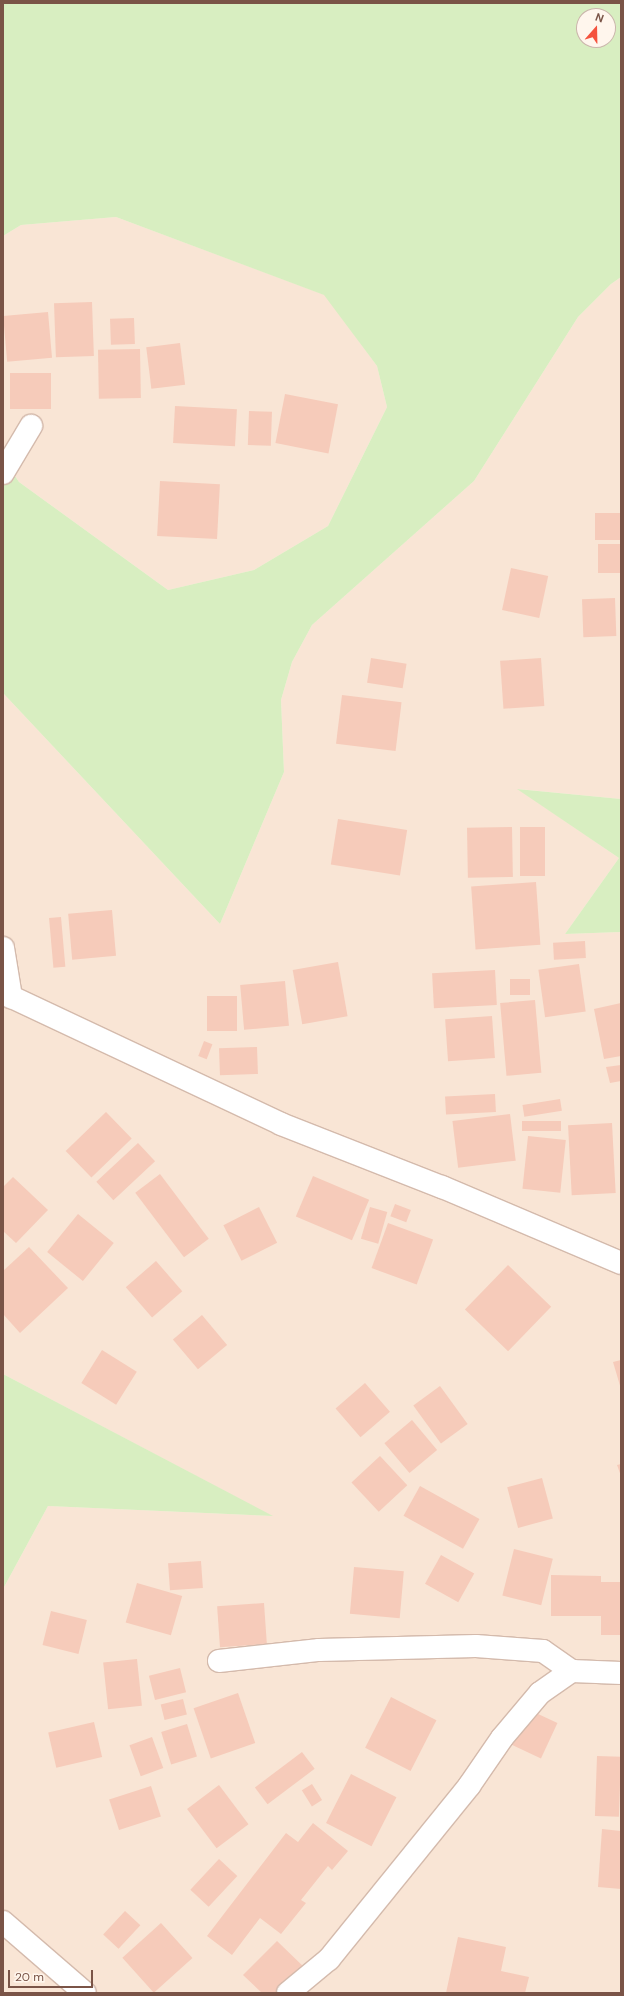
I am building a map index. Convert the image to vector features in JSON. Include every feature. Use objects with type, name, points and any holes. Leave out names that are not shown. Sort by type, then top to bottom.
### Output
[{"type":"street","points":[[3,473],[31,426]]},
{"type":"street","points":[[3,948],[7,995],[281,1124],[442,1187],[621,1263]]},
{"type":"street","points":[[219,1661],[319,1650],[476,1646],[543,1650],[572,1671],[621,1673]]},
{"type":"street","points":[[288,1993],[329,1959],[469,1786],[502,1738],[540,1693],[572,1671]]},
{"type":"street","points":[[3,1922],[85,1993]]},
{"type":"shaded area","points":[[116,217],[325,295],[377,366],[387,407],[328,526],[254,570],[168,590],[19,482],[3,458],[3,236],[21,225]]},
{"type":"shaded area","points":[[621,277],[621,799],[518,789],[619,858],[565,934],[621,932],[621,1993],[3,1993],[3,1589],[48,1506],[272,1516],[3,1374],[3,693],[220,924],[284,772],[281,700],[292,662],[312,625],[474,481],[578,317],[611,284]]},
{"type":"green space","points":[[3,3],[621,3],[621,277],[611,284],[578,317],[474,481],[312,625],[292,662],[281,700],[284,772],[220,924],[3,693],[3,458],[19,482],[168,590],[254,570],[328,526],[387,407],[377,366],[324,295],[116,217],[21,225],[3,236]]},
{"type":"green space","points":[[517,789],[621,799],[621,932],[565,934],[619,858]]},
{"type":"green space","points":[[3,1374],[273,1516],[48,1506],[3,1589]]},
{"type":"building","points":[[92,302],[94,356],[56,357],[54,303]]},
{"type":"building","points":[[48,312],[52,358],[7,362],[3,316]]},
{"type":"building","points":[[134,318],[135,344],[111,345],[110,319]]},
{"type":"building","points":[[180,343],[185,385],[151,389],[146,347]]},
{"type":"building","points":[[140,349],[141,398],[99,399],[98,350]]},
{"type":"building","points":[[10,373],[51,373],[51,409],[10,409]]},
{"type":"building","points":[[285,394],[338,404],[328,453],[275,443]]},
{"type":"building","points":[[175,406],[237,409],[235,446],[173,443]]},
{"type":"building","points":[[249,411],[272,412],[271,446],[248,445]]},
{"type":"building","points":[[160,481],[220,484],[217,539],[157,536]]},
{"type":"building","points":[[595,513],[621,513],[621,540],[595,540]]},
{"type":"building","points":[[598,544],[621,544],[621,573],[598,573]]},
{"type":"building","points":[[511,568],[548,576],[539,618],[502,610]]},
{"type":"building","points":[[615,598],[616,636],[583,637],[582,599]]},
{"type":"building","points":[[371,658],[407,664],[403,688],[367,683]]},
{"type":"building","points":[[541,658],[544,706],[503,709],[500,661]]},
{"type":"building","points":[[342,695],[402,702],[396,751],[336,744]]},
{"type":"building","points":[[338,819],[407,830],[400,875],[331,864]]},
{"type":"building","points":[[512,827],[513,877],[468,878],[467,828]]},
{"type":"building","points":[[520,827],[545,827],[545,876],[520,876]]},
{"type":"building","points":[[536,882],[540,945],[476,949],[471,887]]},
{"type":"building","points":[[112,910],[116,956],[72,960],[68,914]]},
{"type":"building","points":[[61,917],[65,967],[53,968],[49,918]]},
{"type":"building","points":[[585,941],[586,958],[554,960],[553,943]]},
{"type":"building","points":[[338,962],[348,1016],[302,1024],[293,970]]},
{"type":"building","points":[[579,964],[586,1012],[545,1017],[538,970]]},
{"type":"building","points":[[495,970],[497,1005],[434,1008],[432,973]]},
{"type":"building","points":[[510,979],[530,979],[530,995],[510,995]]},
{"type":"building","points":[[285,981],[289,1026],[244,1030],[240,985]]},
{"type":"building","points":[[207,996],[237,996],[237,1031],[207,1031]]},
{"type":"building","points":[[535,1000],[541,1073],[506,1076],[500,1003]]},
{"type":"building","points":[[621,1003],[621,1056],[604,1059],[594,1009]]},
{"type":"building","points":[[492,1016],[495,1058],[448,1061],[445,1019]]},
{"type":"building","points":[[204,1041],[212,1044],[207,1059],[198,1056]]},
{"type":"building","points":[[257,1047],[258,1074],[220,1075],[219,1048]]},
{"type":"building","points":[[621,1065],[621,1081],[610,1083],[606,1067]]},
{"type":"building","points":[[495,1094],[496,1112],[446,1115],[445,1097]]},
{"type":"building","points":[[560,1099],[562,1111],[524,1117],[522,1105]]},
{"type":"building","points":[[106,1112],[132,1139],[91,1178],[66,1151]]},
{"type":"building","points":[[510,1114],[516,1161],[458,1168],[452,1121]]},
{"type":"building","points":[[522,1121],[561,1121],[561,1131],[522,1131]]},
{"type":"building","points":[[612,1123],[616,1193],[572,1195],[568,1125]]},
{"type":"building","points":[[528,1136],[566,1140],[560,1193],[522,1189]]},
{"type":"building","points":[[138,1143],[155,1161],[113,1200],[96,1182]]},
{"type":"building","points":[[160,1174],[209,1239],[184,1257],[135,1193]]},
{"type":"building","points":[[313,1176],[369,1200],[352,1240],[296,1217]]},
{"type":"building","points":[[13,1177],[48,1210],[16,1243],[3,1231],[3,1187]]},
{"type":"building","points":[[395,1204],[411,1210],[406,1222],[390,1216]]},
{"type":"building","points":[[259,1207],[277,1243],[242,1261],[223,1225]]},
{"type":"building","points":[[370,1207],[387,1212],[378,1244],[361,1239]]},
{"type":"building","points":[[78,1214],[114,1243],[83,1281],[47,1252]]},
{"type":"building","points":[[388,1223],[433,1239],[417,1285],[372,1268]]},
{"type":"building","points":[[29,1247],[68,1288],[20,1333],[3,1314],[3,1271]]},
{"type":"building","points":[[156,1261],[182,1291],[152,1317],[126,1287]]},
{"type":"building","points":[[508,1265],[551,1307],[508,1351],[465,1310]]},
{"type":"building","points":[[202,1315],[227,1345],[198,1369],[173,1339]]},
{"type":"building","points":[[102,1350],[137,1372],[116,1405],[81,1383]]},
{"type":"building","points":[[621,1360],[621,1389],[613,1362]]},
{"type":"building","points":[[365,1383],[390,1412],[360,1437],[336,1409]]},
{"type":"building","points":[[440,1386],[468,1424],[441,1443],[413,1405]]},
{"type":"building","points":[[412,1420],[437,1450],[409,1473],[384,1443]]},
{"type":"building","points":[[380,1456],[407,1485],[379,1512],[351,1483]]},
{"type":"building","points":[[621,1464],[621,1476],[617,1465]]},
{"type":"building","points":[[542,1478],[553,1519],[518,1528],[507,1487]]},
{"type":"building","points":[[420,1486],[479,1519],[463,1549],[404,1516]]},
{"type":"building","points":[[514,1549],[553,1559],[541,1605],[502,1596]]},
{"type":"building","points":[[441,1555],[474,1573],[458,1602],[425,1584]]},
{"type":"building","points":[[201,1561],[203,1588],[170,1590],[168,1563]]},
{"type":"building","points":[[354,1567],[404,1571],[400,1618],[350,1614]]},
{"type":"building","points":[[551,1575],[601,1576],[601,1582],[621,1582],[621,1635],[601,1635],[601,1616],[551,1616]]},
{"type":"building","points":[[137,1583],[182,1596],[171,1635],[126,1622]]},
{"type":"building","points":[[264,1603],[267,1644],[220,1647],[217,1606]]},
{"type":"building","points":[[51,1611],[87,1620],[78,1654],[43,1645]]},
{"type":"building","points":[[137,1659],[142,1706],[108,1709],[103,1663]]},
{"type":"building","points":[[180,1668],[186,1692],[155,1700],[149,1676]]},
{"type":"building","points":[[238,1693],[255,1743],[211,1758],[194,1708]]},
{"type":"building","points":[[391,1697],[436,1720],[411,1771],[365,1748]]},
{"type":"building","points":[[183,1699],[187,1715],[165,1720],[161,1705]]},
{"type":"building","points":[[523,1707],[557,1723],[541,1758],[507,1742]]},
{"type":"building","points":[[94,1722],[102,1757],[56,1768],[48,1733]]},
{"type":"building","points":[[187,1724],[197,1757],[171,1764],[161,1732]]},
{"type":"building","points":[[152,1737],[163,1768],[141,1776],[129,1745]]},
{"type":"building","points":[[302,1752],[315,1769],[268,1804],[255,1788]]},
{"type":"building","points":[[597,1756],[621,1757],[619,1817],[595,1816]]},
{"type":"building","points":[[351,1774],[396,1797],[371,1846],[326,1823]]},
{"type":"building","points":[[312,1784],[322,1800],[312,1806],[302,1790]]},
{"type":"building","points":[[219,1785],[248,1824],[217,1848],[187,1809]]},
{"type":"building","points":[[151,1786],[161,1816],[119,1830],[109,1800]]},
{"type":"building","points":[[313,1823],[348,1851],[332,1870],[328,1866],[301,1900],[306,1903],[281,1934],[260,1918],[232,1955],[207,1936],[286,1833],[298,1842]]},
{"type":"building","points":[[602,1829],[621,1831],[621,1889],[598,1887]]},
{"type":"building","points":[[219,1859],[237,1876],[209,1907],[190,1890]]},
{"type":"building","points":[[125,1911],[140,1925],[119,1949],[103,1934]]},
{"type":"building","points":[[161,1923],[192,1958],[154,1993],[122,1958]]},
{"type":"building","points":[[458,1937],[506,1947],[501,1971],[529,1977],[525,1993],[446,1993]]},
{"type":"building","points":[[277,1941],[306,1969],[282,1993],[262,1993],[243,1975]]}]
